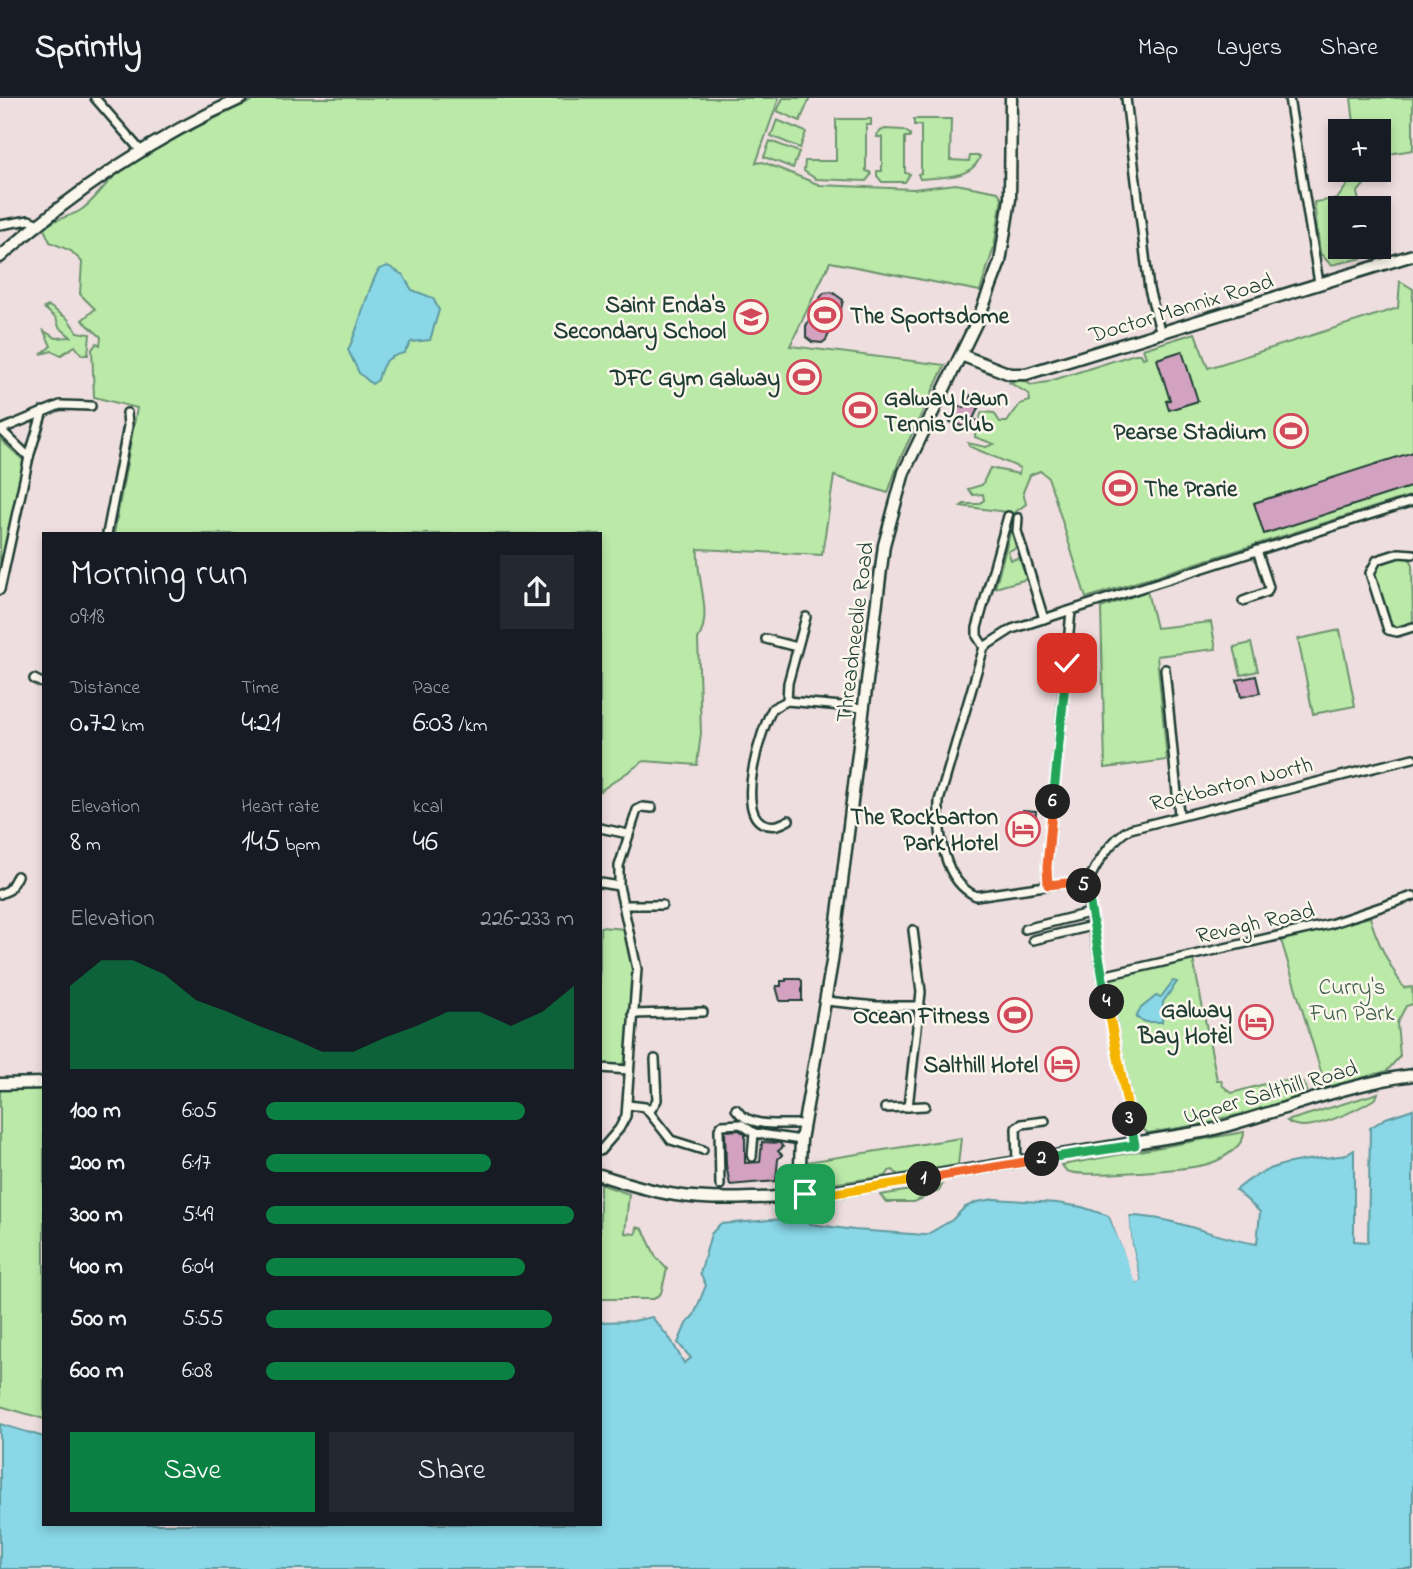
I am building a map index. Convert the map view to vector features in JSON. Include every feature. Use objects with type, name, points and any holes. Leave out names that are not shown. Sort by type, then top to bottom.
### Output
[{"type":"main road","points":[[0,257],[39,223],[141,151],[242,98]]},
{"type":"main road","name":"Threadneedle Road","points":[[799,1190],[803,1124],[826,1001],[877,582],[891,511],[904,472],[992,285],[1005,241],[1011,188],[1011,98]]},
{"type":"main road","name":"Doctor Mannix Road","points":[[961,355],[1010,374],[1027,374],[1413,255]]},
{"type":"main road","name":"Upper Salthill Road","points":[[602,1176],[665,1195],[700,1200],[784,1196],[799,1190],[810,1195],[829,1194],[1135,1145],[1251,1120],[1356,1087],[1413,1074]]},
{"type":"main road","points":[[0,1084],[42,1083]]},
{"type":"street","points":[[95,98],[141,151]]},
{"type":"street","points":[[1126,98],[1149,289],[1161,334]]},
{"type":"street","points":[[1289,98],[1319,283]]},
{"type":"street","points":[[0,225],[29,220],[39,223]]},
{"type":"street","points":[[29,457],[1,430],[60,405],[91,405]]},
{"type":"street","points":[[0,590],[29,457],[43,411]]},
{"type":"street","points":[[107,532],[128,426],[127,413]]},
{"type":"street","points":[[1135,1145],[1092,926],[1087,887],[1066,883],[976,896],[961,886],[943,847],[939,801],[984,647],[1004,633],[1085,605],[1413,501]]},
{"type":"street","points":[[984,647],[977,636],[977,628],[1007,516]]},
{"type":"street","points":[[1017,518],[1017,531],[1044,619]]},
{"type":"street","points":[[1243,601],[1267,592],[1269,587],[1257,550]]},
{"type":"street","points":[[1012,556],[1023,552]]},
{"type":"street","points":[[1413,554],[1399,553],[1377,560],[1370,573],[1388,630],[1397,632],[1413,627]]},
{"type":"street","points":[[1048,885],[1047,867],[1071,611]]},
{"type":"street","points":[[787,701],[787,688],[806,617]]},
{"type":"street","points":[[766,639],[797,647]]},
{"type":"street","points":[[1164,669],[1179,814]]},
{"type":"street","points":[[34,679],[42,683]]},
{"type":"street","points":[[789,820],[777,826],[764,824],[753,813],[749,796],[773,708],[787,701],[863,708]]},
{"type":"street","name":"Rockbarton North","points":[[1087,887],[1122,832],[1179,814],[1413,758]]},
{"type":"street","points":[[602,1149],[623,1125],[628,1105],[637,961],[619,886],[620,859],[639,808],[652,808]]},
{"type":"street","points":[[602,828],[628,834]]},
{"type":"street","points":[[0,894],[9,890],[17,876]]},
{"type":"street","points":[[602,883],[619,886]]},
{"type":"street","name":"Revagh Road","points":[[1102,976],[1331,924],[1413,896]]},
{"type":"street","points":[[624,905],[662,905]]},
{"type":"street","points":[[1025,929],[1090,913]]},
{"type":"street","points":[[1033,940],[1092,926]]},
{"type":"street","points":[[908,1107],[920,1006],[920,979],[913,930]]},
{"type":"street","points":[[826,1001],[876,1006],[920,1006]]},
{"type":"street","points":[[633,1014],[703,1012]]},
{"type":"street","points":[[650,1111],[657,1100],[655,1059]]},
{"type":"street","points":[[602,1068],[629,1070]]},
{"type":"street","points":[[628,1105],[640,1105],[650,1111],[671,1140],[703,1150]]},
{"type":"street","points":[[885,1108],[925,1106]]},
{"type":"street","points":[[736,1108],[741,1117],[752,1121],[803,1124]]},
{"type":"street","points":[[1017,1163],[1016,1128],[1022,1124],[1045,1121]]},
{"type":"street","points":[[720,1185],[719,1129],[722,1125],[741,1124],[754,1133],[801,1140]]},
{"type":"street","points":[[752,1157],[754,1133]]},
{"type":"green space","points":[[258,98],[779,98],[756,163],[763,162],[820,185],[913,189],[956,184],[998,192],[1002,198],[994,247],[980,291],[830,262],[790,346],[945,365],[899,461],[888,493],[834,476],[822,555],[698,549],[704,618],[698,639],[701,733],[697,765],[644,761],[602,790],[602,532],[114,532],[137,408],[94,397],[92,349],[97,343],[100,345],[101,337],[82,320],[95,309],[80,294],[82,262],[71,251],[50,242],[44,229],[81,210],[115,176],[136,161]]},
{"type":"green space","points":[[783,98],[810,98],[800,121],[777,111]]},
{"type":"green space","points":[[1351,98],[1413,98],[1413,150],[1391,154],[1391,119],[1354,119]]},
{"type":"green space","points":[[836,119],[871,119],[871,125],[866,125],[866,171],[871,175],[866,181],[816,179],[804,171],[805,161],[836,161]]},
{"type":"green space","points":[[914,119],[951,119],[950,160],[969,161],[970,156],[980,156],[977,164],[964,173],[920,179],[921,125],[914,125]]},
{"type":"green space","points":[[777,120],[806,132],[800,148],[771,136]]},
{"type":"green space","points":[[885,129],[903,130],[910,134],[910,137],[905,137],[905,173],[910,174],[905,182],[882,182],[877,176],[877,171],[882,171],[882,137],[877,137],[878,132]]},
{"type":"green space","points":[[770,141],[799,152],[793,168],[764,157]]},
{"type":"green space","points":[[1349,182],[1366,182],[1357,193],[1358,196],[1339,196]]},
{"type":"green space","points":[[1328,200],[1328,259],[1358,259],[1331,265],[1320,253],[1314,202]]},
{"type":"green space","points":[[1400,281],[1413,289],[1413,495],[1086,598],[1048,477],[1040,471],[1030,475],[1023,492],[1026,504],[1014,513],[961,506],[979,504],[984,500],[983,494],[973,495],[968,489],[982,485],[990,468],[1019,474],[1020,468],[969,446],[968,443],[986,447],[994,444],[975,437],[975,433],[986,429],[987,424],[980,417],[982,412],[994,413],[1000,422],[1007,422],[1020,404],[1030,401],[1029,394],[1010,383],[1021,380],[1032,385],[1135,354],[1141,354],[1143,358],[1146,357],[1143,349],[1195,333],[1208,368],[1398,308]]},
{"type":"green space","points":[[49,306],[68,319],[77,332],[90,334],[88,355],[82,355],[75,346],[61,355],[52,351],[41,354],[51,346],[44,331],[56,338],[71,337],[44,308]]},
{"type":"green space","points":[[0,439],[23,460],[24,467],[0,571]]},
{"type":"green space","points":[[1011,530],[1016,548],[1008,551],[1011,560],[1019,558],[1027,579],[995,588]]},
{"type":"green space","points":[[1403,556],[1412,562],[1413,623],[1396,628],[1389,623],[1374,573],[1379,564]]},
{"type":"green space","points":[[1147,591],[1156,628],[1211,622],[1216,649],[1157,656],[1167,760],[1105,768],[1101,608]]},
{"type":"green space","points":[[1340,630],[1355,706],[1313,714],[1298,639]]},
{"type":"green space","points":[[1251,643],[1258,671],[1241,675],[1234,647]]},
{"type":"green space","name":"Curry's Fun Park","points":[[1370,917],[1380,945],[1399,980],[1404,988],[1412,987],[1413,1004],[1406,1006],[1397,1023],[1400,1056],[1387,1071],[1326,1088],[1281,940]]},
{"type":"green space","points":[[602,927],[626,929],[633,975],[626,1060],[619,1067],[602,1065]]},
{"type":"green space","points":[[1193,959],[1217,1080],[1221,1080],[1223,1086],[1232,1093],[1279,1080],[1303,1083],[1307,1090],[1303,1095],[1254,1112],[1218,1119],[1215,1122],[1148,1133],[1136,1124],[1106,978]]},
{"type":"green space","points":[[42,1089],[42,1418],[0,1406],[0,1090]]},
{"type":"green space","points":[[1378,1093],[1376,1098],[1368,1103],[1319,1124],[1295,1125],[1287,1121]]},
{"type":"green space","points":[[1244,1132],[1241,1142],[1227,1155],[1200,1166],[1096,1174],[1070,1172],[1062,1165]]},
{"type":"green space","points":[[961,1138],[958,1165],[898,1175],[893,1170],[886,1176],[817,1186],[805,1173],[806,1162]]},
{"type":"green space","points":[[602,1185],[629,1194],[625,1233],[636,1234],[637,1227],[643,1229],[656,1257],[667,1269],[661,1293],[654,1299],[602,1299]]},
{"type":"green space","points":[[942,1185],[939,1191],[914,1202],[886,1202],[880,1195]]},
{"type":"water","points":[[388,266],[403,275],[412,290],[433,298],[439,310],[430,340],[411,342],[404,353],[386,362],[378,380],[372,384],[359,373],[348,350],[374,279],[379,269]]},
{"type":"water","points":[[1173,981],[1177,982],[1163,1002],[1162,1022],[1146,1022],[1136,1018],[1140,1009],[1156,996],[1161,997]]},
{"type":"water","points":[[1413,1109],[1413,1569],[0,1569],[0,1424],[42,1436],[42,1526],[602,1526],[602,1322],[633,1321],[652,1317],[671,1340],[684,1363],[691,1358],[678,1343],[686,1324],[694,1315],[706,1285],[700,1274],[711,1234],[720,1224],[797,1218],[811,1224],[854,1230],[926,1235],[952,1220],[965,1207],[977,1202],[994,1199],[1057,1203],[1082,1207],[1109,1216],[1138,1283],[1141,1281],[1132,1246],[1129,1216],[1178,1223],[1257,1244],[1260,1212],[1236,1190],[1262,1172],[1275,1167],[1346,1155],[1354,1150],[1354,1241],[1368,1242],[1370,1128],[1386,1118]]},
{"type":"pier","points":[[1108,1212],[1112,1214],[1134,1267],[1125,1216],[1129,1212],[1132,1246],[1141,1282],[1138,1283],[1134,1279]]},
{"type":"building","name":"The Sportsdome","points":[[832,292],[843,300],[841,309],[826,340],[822,343],[812,342],[806,337],[806,326],[820,298],[824,293]]},
{"type":"building","points":[[1182,351],[1198,401],[1169,410],[1166,401],[1170,400],[1157,359]]},
{"type":"building","points":[[971,395],[982,400],[973,419],[980,422],[975,431],[950,422],[958,405],[964,408]]},
{"type":"building","points":[[1413,452],[1413,486],[1264,534],[1254,503]]},
{"type":"building","points":[[1256,676],[1260,693],[1241,697],[1237,680]]},
{"type":"building","name":"The Rockbarton Park Hotel","points":[[1023,810],[1036,811],[1034,837],[1011,835],[1012,823],[1022,823]]},
{"type":"building","points":[[781,981],[802,981],[802,1001],[780,1001],[776,986],[781,986]]},
{"type":"building","points":[[739,1130],[745,1134],[745,1163],[760,1162],[762,1142],[780,1143],[783,1147],[778,1151],[782,1155],[778,1159],[776,1181],[730,1185],[726,1165],[725,1131]]},
{"type":"place","name":"The Sportsdome","points":[[825,315]]},
{"type":"place","name":"Saint Enda's Secondary School","points":[[751,317]]},
{"type":"place","name":"DFC Gym Galway","points":[[804,377]]},
{"type":"place","name":"Galway Lawn Tennis Club","points":[[860,410]]},
{"type":"place","name":"Pearse Stadium","points":[[1291,431]]},
{"type":"place","name":"The Prarie","points":[[1120,488]]},
{"type":"place","name":"The Rockbarton Park Hotel","points":[[1023,829]]},
{"type":"place","name":"Ocean Fitness","points":[[1015,1015]]},
{"type":"place","name":"Galway Bay Hotel","points":[[1256,1022]]},
{"type":"place","name":"Salthill Hotel","points":[[1062,1064]]},
{"type":"route","points":[[805,1194],[829,1194],[1135,1145],[1087,887],[1066,883],[1048,885],[1047,867],[1067,663]]}]
